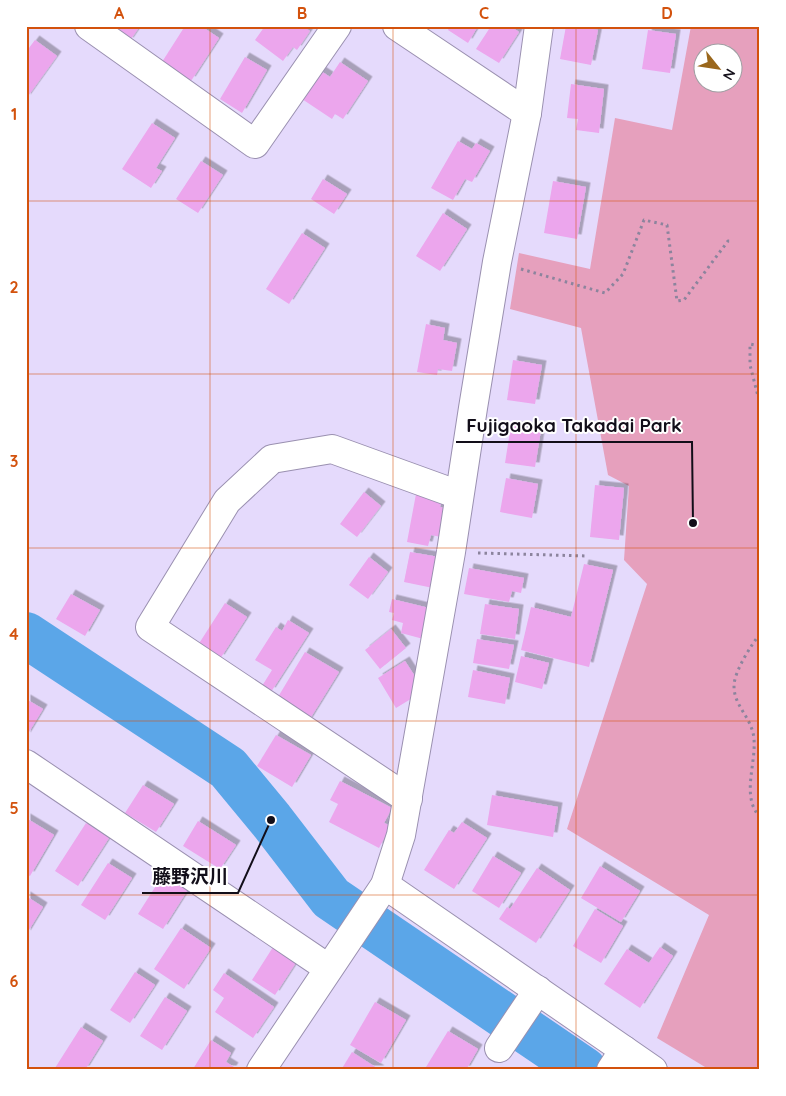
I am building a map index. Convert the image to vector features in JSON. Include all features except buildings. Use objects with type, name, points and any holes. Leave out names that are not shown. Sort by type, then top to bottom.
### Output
[{"type":"street","points":[[89,26],[254,144],[337,26]]},
{"type":"street","points":[[397,26],[527,113]]},
{"type":"street","points":[[261,1070],[382,890],[401,835],[451,552],[497,262],[527,113],[539,26]]},
{"type":"street","points":[[408,799],[150,627],[227,501],[272,459],[332,449],[460,495]]},
{"type":"street","points":[[26,764],[335,959]]},
{"type":"street","points":[[382,890],[538,990],[617,1060],[653,1070]]},
{"type":"street","points":[[499,1048],[538,990]]},
{"type":"path","points":[[497,262],[605,293],[623,274],[644,220],[667,225],[677,301],[684,300],[728,241],[733,241]]},
{"type":"path","points":[[760,346],[750,344],[750,365],[760,404]]},
{"type":"path","points":[[451,552],[587,556]]},
{"type":"path","points":[[760,634],[739,669],[734,685],[736,702],[753,729],[754,757],[750,785],[751,798],[754,811],[760,817]]},
{"type":"shaded area","points":[[691,26],[760,26],[760,1070],[710,1070],[657,1038],[709,915],[567,829],[647,584],[624,560],[629,486],[608,475],[581,328],[510,309],[519,253],[590,269],[615,118],[672,130]]},
{"type":"waterway","points":[[26,635],[228,768],[331,898],[584,1070]]},
{"type":"place","name":"Fujigaoka Takadai Park","points":[[693,523]]},
{"type":"place","name":"藤野沢川","points":[[271,820]]}]
